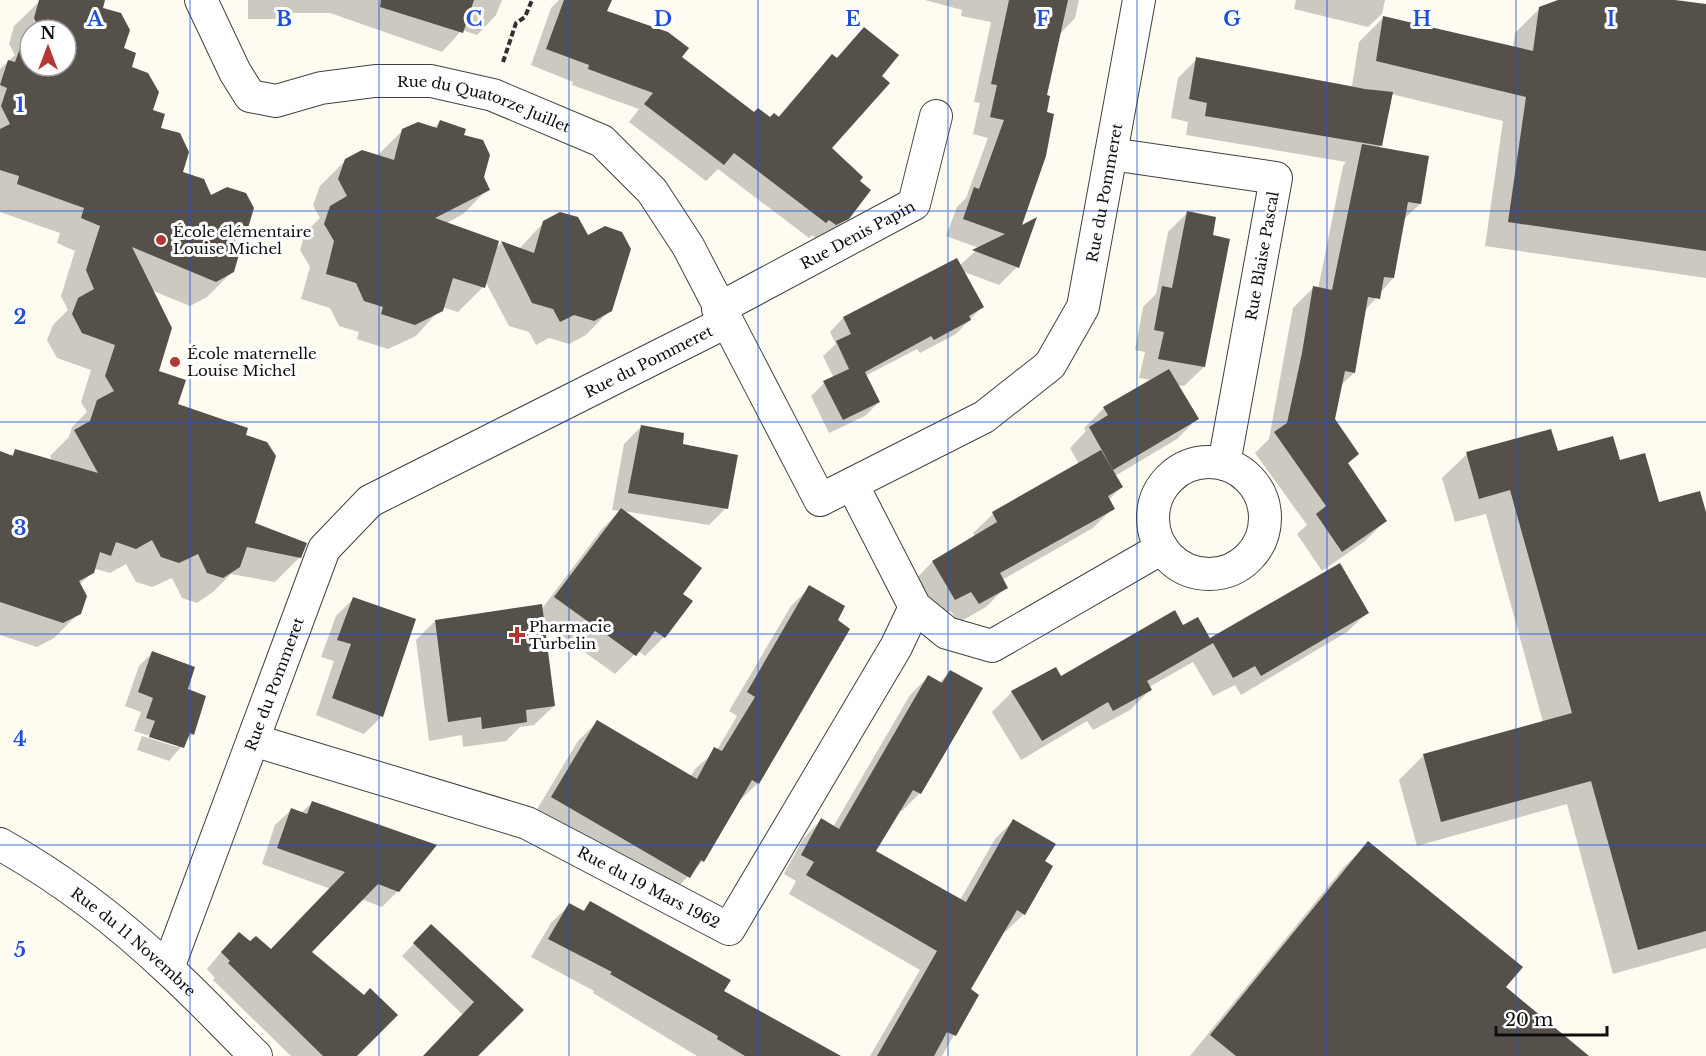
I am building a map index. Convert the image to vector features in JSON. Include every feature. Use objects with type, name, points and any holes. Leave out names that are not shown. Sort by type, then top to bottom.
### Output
[{"type":"street","name":"Rue du Quatorze Juillet","points":[[201,0],[235,72],[250,96],[276,101],[321,88],[375,81],[431,81],[493,94],[602,141],[652,191],[688,246],[722,315]]},
{"type":"street","name":"Rue du Pommeret","points":[[168,968],[324,549],[370,501],[722,315],[820,500],[984,417],[1050,365],[1083,307],[1139,0]]},
{"type":"street","name":"Rue Denis Papin","points":[[722,315],[914,204],[936,116]]},
{"type":"street","name":"Rue Blaise Pascal","points":[[1111,154],[1276,178],[1224,464]]},
{"type":"street","points":[[1205,462],[1224,464],[1240,471],[1254,483],[1262,499],[1266,517],[1263,535],[1254,551],[1233,568],[1207,574],[1189,570],[1174,562],[1162,548],[1154,530],[1153,511],[1159,493],[1170,477],[1186,467],[1205,462]]},
{"type":"street","points":[[852,484],[915,607],[947,633],[992,646],[1162,548]]},
{"type":"street","name":"Rue du 19 Mars 1962","points":[[253,740],[527,823],[729,929],[896,647],[915,607]]},
{"type":"street","name":"Rue du 11 Novembre","points":[[0,844],[69,887],[168,968],[253,1055]]},
{"type":"path","points":[[493,94],[516,23],[525,17],[532,0]]},
{"type":"building","points":[[39,0],[105,0],[103,8],[121,13],[130,30],[124,48],[136,53],[132,67],[148,73],[159,92],[153,110],[165,114],[161,128],[180,133],[189,152],[183,172],[204,179],[211,195],[227,187],[246,193],[254,208],[248,228],[233,236],[240,251],[234,272],[216,282],[132,247],[172,328],[159,371],[186,380],[178,404],[248,428],[246,435],[267,442],[276,456],[255,523],[307,543],[301,558],[247,547],[240,567],[223,578],[207,573],[198,554],[179,563],[161,557],[152,540],[136,549],[116,542],[111,556],[100,552],[94,573],[79,581],[87,596],[81,614],[63,623],[0,602],[0,451],[13,456],[15,449],[98,473],[74,430],[90,421],[97,400],[114,391],[105,376],[115,345],[82,333],[72,314],[78,298],[94,289],[86,270],[100,226],[81,218],[84,208],[17,184],[19,176],[0,170],[0,129],[10,124],[1,106],[7,88],[0,85],[8,60],[15,62],[18,54],[18,78],[78,78],[78,18],[34,18]]},
{"type":"building","points":[[381,0],[474,0],[463,33],[380,7]]},
{"type":"building","points":[[564,0],[612,0],[607,11],[668,32],[689,48],[682,57],[754,112],[758,108],[770,117],[774,113],[779,117],[832,54],[837,58],[864,27],[899,55],[882,76],[890,83],[832,148],[863,177],[860,181],[871,190],[849,219],[836,225],[829,220],[826,223],[734,153],[724,165],[644,104],[653,93],[588,69],[589,65],[546,49]]},
{"type":"building","points":[[1009,0],[1068,0],[1047,95],[1050,96],[1047,112],[1054,114],[1046,156],[1022,225],[1037,217],[1019,268],[972,250],[1005,234],[963,219],[974,187],[979,189],[1004,120],[990,117],[997,85],[991,84]]},
{"type":"building","points":[[1558,0],[1675,0],[1706,4],[1706,251],[1508,222],[1526,97],[1376,61],[1383,16],[1533,51],[1539,7]]},
{"type":"building","points":[[1196,57],[1365,89],[1393,92],[1382,146],[1205,116],[1207,103],[1189,99]]},
{"type":"building","points":[[440,120],[466,129],[464,135],[483,140],[490,155],[484,177],[490,190],[435,218],[499,241],[485,288],[453,278],[443,311],[415,325],[381,314],[383,307],[364,301],[356,283],[326,274],[334,241],[324,224],[330,206],[347,196],[338,179],[345,159],[362,150],[394,160],[402,129],[418,122],[437,128]]},
{"type":"building","points":[[1362,144],[1429,156],[1421,204],[1408,202],[1394,278],[1384,277],[1380,299],[1368,297],[1355,373],[1345,371],[1335,419],[1359,454],[1348,463],[1387,521],[1342,552],[1316,514],[1326,506],[1274,432],[1287,423],[1313,286],[1332,290]]},
{"type":"building","points":[[1187,211],[1216,217],[1213,235],[1230,239],[1205,367],[1158,359],[1164,332],[1154,330],[1162,286],[1172,288]]},
{"type":"building","points":[[560,212],[578,217],[588,235],[605,226],[622,232],[631,249],[612,311],[594,321],[574,315],[560,322],[553,309],[532,303],[501,241],[534,253],[543,221]]},
{"type":"building","points":[[957,258],[984,307],[969,316],[971,320],[934,340],[931,336],[865,372],[880,402],[843,420],[823,381],[849,369],[836,341],[851,334],[843,317]]},
{"type":"building","points":[[1169,369],[1199,419],[1113,470],[1089,427],[1108,415],[1103,407]]},
{"type":"building","points":[[641,425],[684,433],[683,444],[738,455],[728,509],[628,493]]},
{"type":"building","points":[[1551,429],[1558,451],[1613,436],[1620,460],[1645,453],[1659,502],[1700,491],[1706,512],[1706,931],[1638,950],[1591,781],[1441,822],[1423,754],[1572,713],[1510,490],[1479,499],[1466,452]]},
{"type":"building","points":[[1101,450],[1123,487],[1108,496],[1115,509],[1000,573],[1008,588],[979,604],[971,592],[955,600],[932,561],[997,522],[992,512]]},
{"type":"building","points":[[621,508],[702,568],[683,594],[693,601],[665,638],[655,631],[636,656],[554,597]]},
{"type":"building","points":[[1340,563],[1369,613],[1261,676],[1255,666],[1233,678],[1213,643],[1147,681],[1152,690],[1113,711],[1108,702],[1042,741],[1011,691],[1056,667],[1061,676],[1175,610],[1183,625],[1198,617],[1211,640],[1210,638]]},
{"type":"building","points":[[809,585],[845,606],[838,620],[850,629],[759,784],[752,780],[704,862],[701,860],[690,878],[551,797],[597,720],[697,779],[714,747],[722,751],[755,697],[747,692]]},
{"type":"building","points":[[353,597],[416,619],[383,717],[332,698],[351,644],[337,640]]},
{"type":"building","points":[[542,604],[555,706],[526,710],[527,722],[482,729],[481,717],[448,722],[435,620]]},
{"type":"building","points":[[152,651],[195,667],[188,689],[206,696],[194,735],[190,733],[184,748],[149,737],[155,721],[146,718],[153,698],[138,692]]},
{"type":"building","points":[[950,670],[983,688],[921,794],[913,790],[876,851],[966,902],[1013,819],[1056,844],[1045,861],[1053,866],[1025,915],[1017,910],[971,989],[979,995],[956,1036],[947,1032],[934,1056],[877,1056],[937,951],[806,875],[814,862],[801,855],[821,818],[839,829],[928,675],[942,683]]},
{"type":"building","points":[[312,801],[437,845],[399,892],[378,884],[312,952],[364,995],[370,988],[398,1015],[357,1056],[323,1056],[228,963],[230,961],[221,952],[239,932],[250,941],[256,936],[271,949],[345,872],[277,848],[291,808],[307,814]]},
{"type":"building","points":[[1368,841],[1523,967],[1506,987],[1589,1056],[1236,1056],[1210,1035]]},
{"type":"building","points":[[590,901],[731,980],[724,991],[841,1056],[745,1056],[717,1039],[718,1036],[610,974],[612,972],[548,939],[569,903],[584,911]]},
{"type":"building","points":[[431,924],[524,1010],[478,1056],[423,1056],[474,1002],[413,943]]},
{"type":"place","name":"École élémentaire Louise Michel","points":[[161,240]]},
{"type":"place","name":"École maternelle Louise Michel","points":[[175,362]]},
{"type":"place","name":"Pharmacie Turbelin","points":[[517,635]]}]
